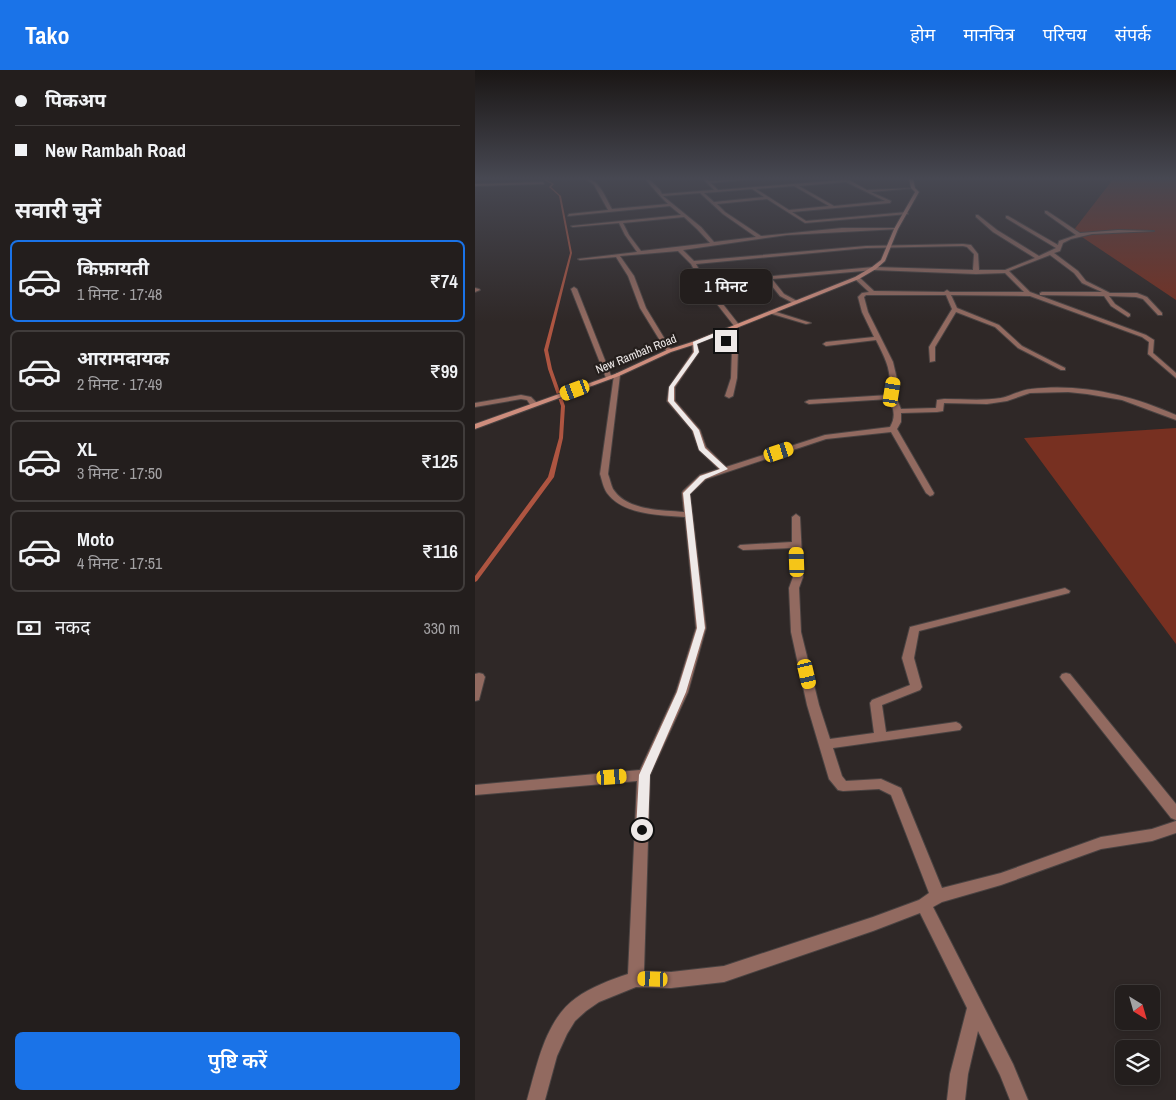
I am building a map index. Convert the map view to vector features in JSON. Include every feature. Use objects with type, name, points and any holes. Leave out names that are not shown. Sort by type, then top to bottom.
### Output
[{"type":"street","points":[[623,226],[640,253]]},
{"type":"street","points":[[695,226],[713,244]]},
{"type":"street","points":[[743,226],[761,238]]},
{"type":"street","name":"New Rambah Road","points":[[475,428],[613,377],[669,351],[694,344],[857,278],[883,261],[898,226]]},
{"type":"street","points":[[989,226],[1039,258]]},
{"type":"street","points":[[1022,226],[1058,247]]},
{"type":"street","points":[[1067,226],[1081,236]]},
{"type":"street","points":[[580,259],[861,228],[896,229]]},
{"type":"street","points":[[704,284],[873,268],[977,272],[1005,271],[1058,250],[1058,247],[1065,240],[1108,231],[1152,231]]},
{"type":"street","points":[[693,263],[889,246],[969,246],[976,254],[977,272]]},
{"type":"street","points":[[679,249],[693,263],[704,284],[737,326]]},
{"type":"street","points":[[1051,253],[1076,272],[1084,282],[1105,294],[1113,306],[1128,315]]},
{"type":"street","points":[[617,255],[631,276],[643,308],[669,351]]},
{"type":"street","points":[[1005,271],[1029,294],[1144,336],[1152,341],[1151,353],[1176,376]]},
{"type":"street","points":[[768,278],[782,295],[795,302]]},
{"type":"street","points":[[857,278],[873,293]]},
{"type":"street","points":[[574,289],[613,377],[604,474],[611,492],[618,499],[644,510],[689,515]]},
{"type":"street","points":[[893,429],[897,422],[898,411],[892,397],[894,379],[890,362],[865,312],[861,297],[864,294],[947,292],[1143,296],[1160,314]]},
{"type":"street","points":[[947,292],[955,309],[997,326],[1020,347],[1063,369]]},
{"type":"street","points":[[932,361],[932,347],[955,309]]},
{"type":"street","points":[[771,312],[807,323]]},
{"type":"street","points":[[717,334],[735,348],[734,378],[729,396]]},
{"type":"street","points":[[826,344],[879,338]]},
{"type":"street","points":[[694,344],[696,352],[671,387],[671,401],[696,430],[702,448],[724,469]]},
{"type":"street","points":[[898,411],[937,410],[940,409],[940,402],[944,401],[998,401],[1028,391],[1061,389],[1111,395],[1143,404],[1176,418]]},
{"type":"street","points":[[475,405],[521,397],[529,398],[536,404]]},
{"type":"street","points":[[809,402],[892,397]]},
{"type":"street","points":[[636,978],[644,775],[682,692],[701,628],[686,493],[703,477],[825,437],[893,429]]},
{"type":"street","points":[[893,429],[930,493]]},
{"type":"street","points":[[796,517],[798,577],[794,588],[796,632],[813,706],[839,784],[843,786],[881,784],[896,792],[938,896]]},
{"type":"street","points":[[743,547],[796,545]]},
{"type":"street","points":[[881,737],[875,702],[916,687],[908,658],[914,629],[1065,591]]},
{"type":"street","points":[[1066,677],[1176,814]]},
{"type":"street","points":[[475,697],[479,678]]},
{"type":"street","points":[[827,744],[956,727]]},
{"type":"street","points":[[475,790],[644,775]]},
{"type":"street","points":[[535,1100],[553,1038],[571,1014],[592,997],[636,978],[671,980],[724,974],[924,905],[938,896],[1001,879],[1101,843],[1152,835],[1176,827]]},
{"type":"street","points":[[924,905],[1007,1070],[1019,1100]]},
{"type":"street","points":[[956,1100],[959,1074],[976,1007]]},
{"type":"shaded area","points":[[1077,226],[1176,226],[1176,300],[1073,231]]},
{"type":"shaded area","points":[[1176,428],[1176,644],[1024,438]]},
{"type":"waterway","points":[[475,580],[551,477],[561,438],[563,406],[550,369],[546,350],[571,253],[566,226]]},
{"type":"route","points":[[642,830],[644,775],[682,692],[701,628],[686,493],[703,477],[724,469],[702,448],[696,430],[671,401],[671,387],[696,352],[694,344],[717,334],[726,341]]}]
